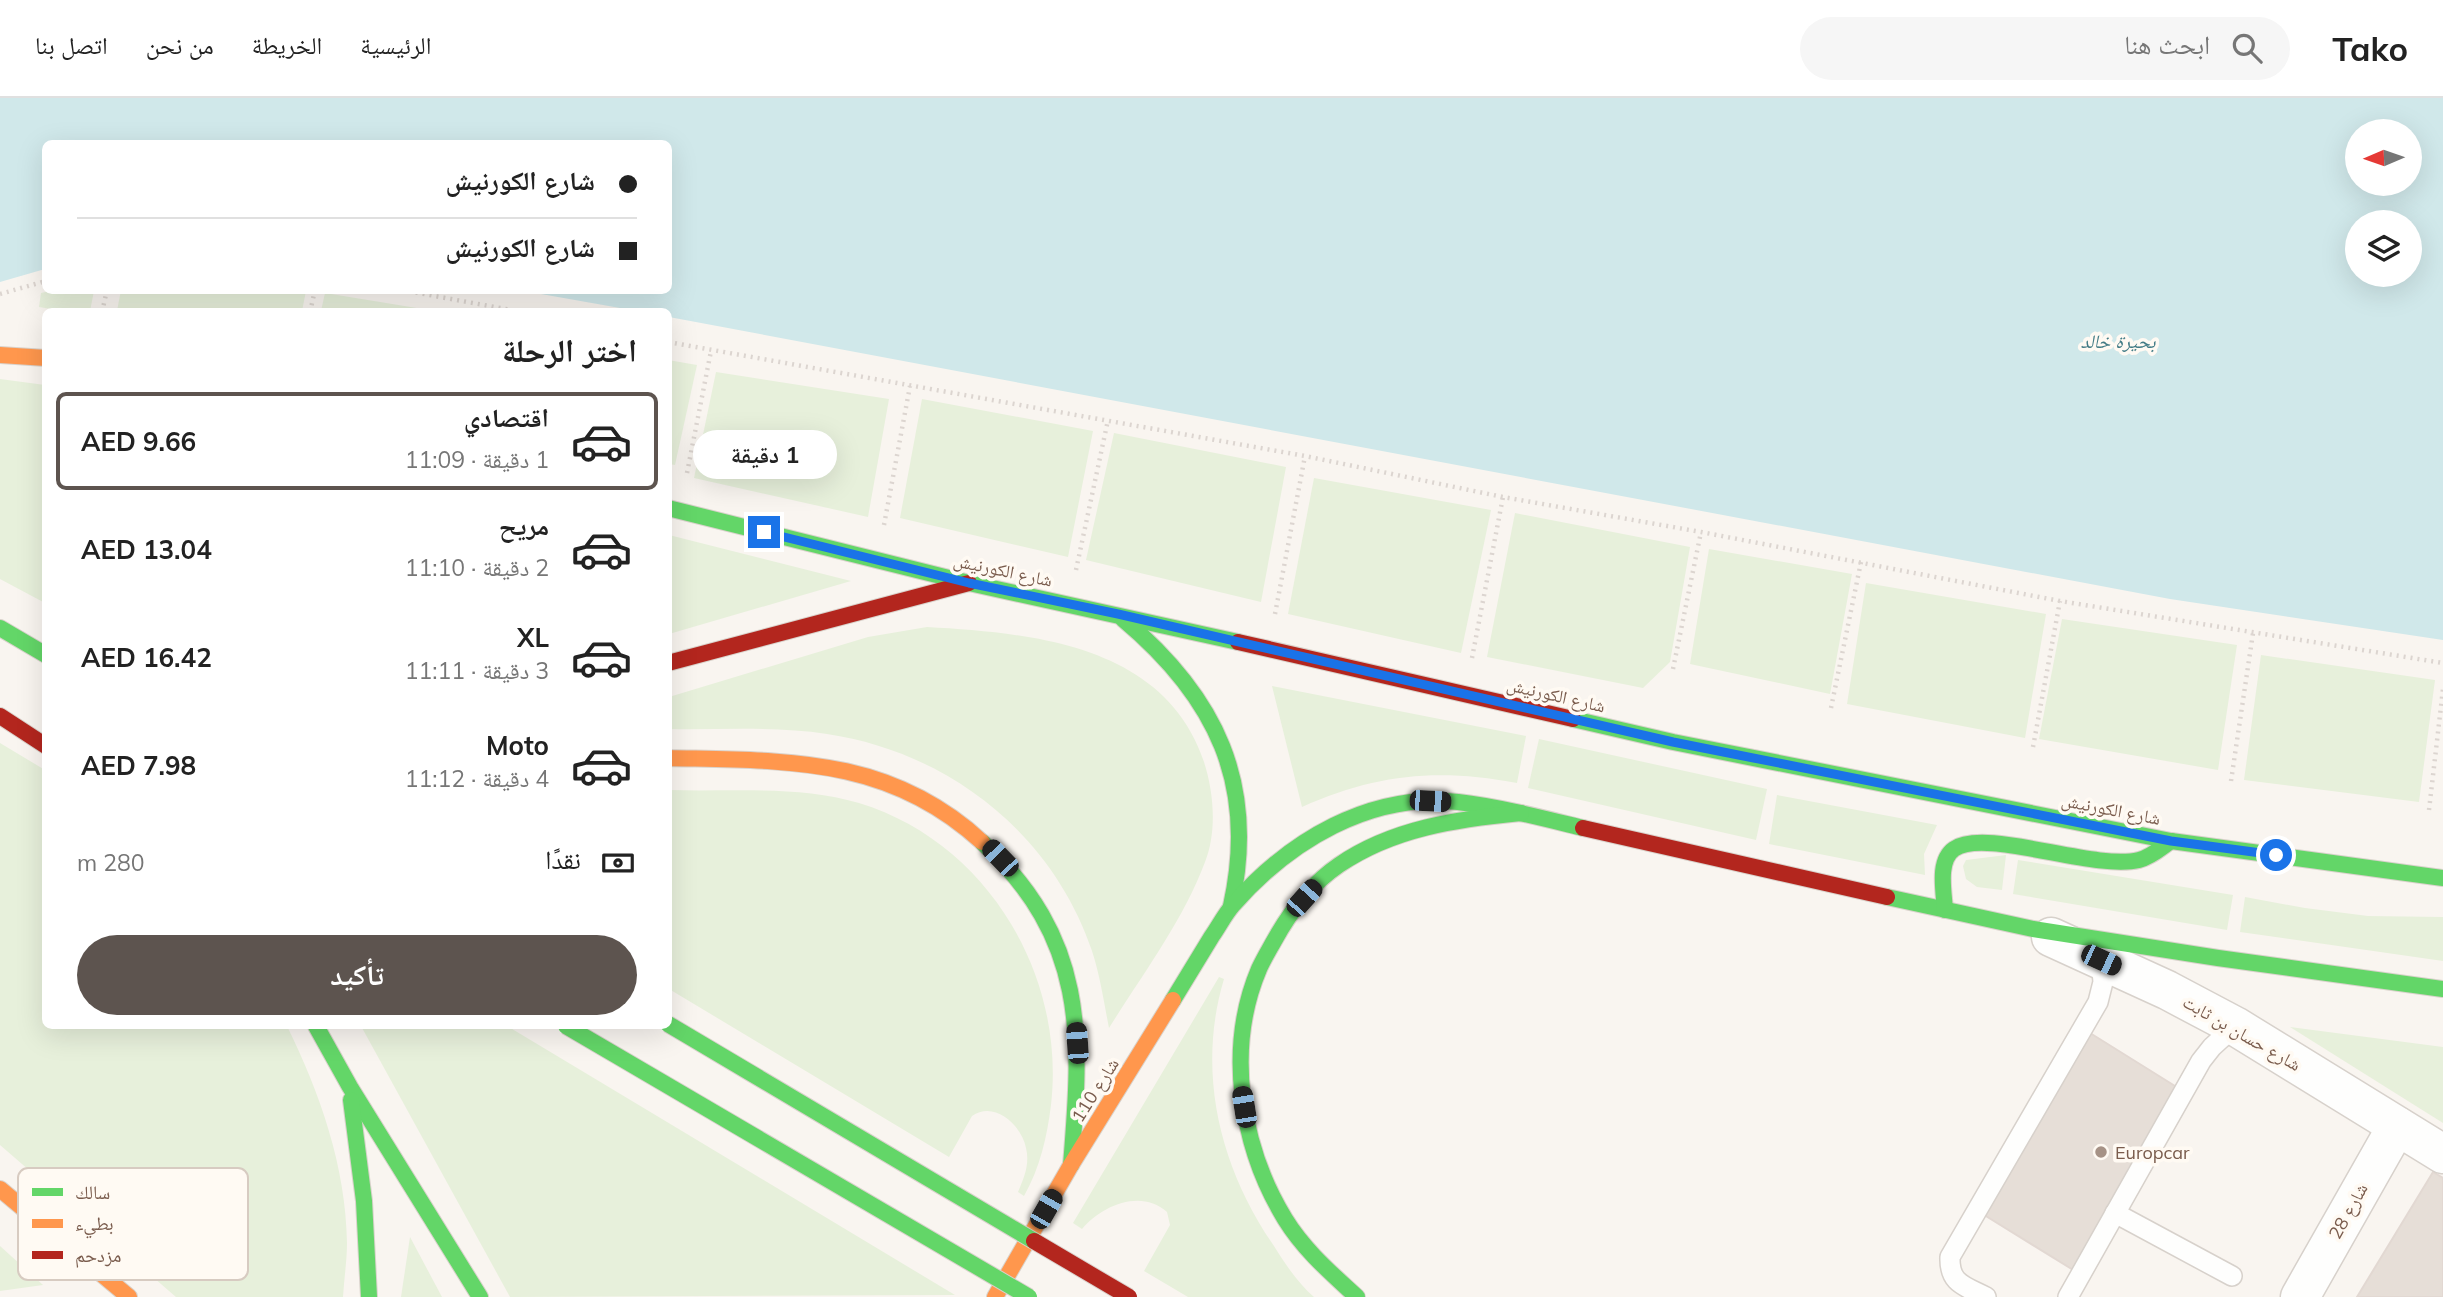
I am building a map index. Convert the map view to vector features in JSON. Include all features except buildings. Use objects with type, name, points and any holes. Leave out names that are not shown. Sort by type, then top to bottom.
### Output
[{"type":"main road","points":[[0,355],[42,358]]},
{"type":"main road","name":"شارع الكورنيش","points":[[672,509],[969,583],[1118,614],[1673,742],[2171,841],[2443,878]]},
{"type":"main road","points":[[672,662],[969,583]]},
{"type":"main road","points":[[1118,614],[1151,640],[1180,670],[1204,704],[1222,742],[1234,782],[1239,823],[1239,865],[1231,906]]},
{"type":"main road","points":[[0,628],[42,653]]},
{"type":"main road","points":[[0,716],[42,743]]},
{"type":"main road","points":[[672,758],[777,761],[858,772],[897,786],[933,805],[967,828],[990,848],[1010,869],[1044,918],[1068,972],[1075,1007],[1077,1043],[1072,1165]]},
{"type":"main road","points":[[1231,906],[1276,862],[1301,844],[1349,817],[1376,808],[1430,801],[1457,802],[1521,813],[1689,854],[2033,929],[2443,989]]},
{"type":"main road","points":[[1357,1297],[1319,1266],[1298,1237],[1266,1183],[1255,1153],[1246,1123],[1241,1091],[1242,1028],[1249,996],[1275,936],[1293,910],[1339,865],[1370,848],[1438,823],[1521,813]]},
{"type":"main road","points":[[1945,910],[1944,865],[1948,856],[1963,843],[1982,841],[2080,860],[2120,863],[2139,860],[2171,841]]},
{"type":"main road","name":"شارع 110","points":[[995,1297],[1072,1165],[1231,906]]},
{"type":"main road","points":[[672,1026],[1129,1297]]},
{"type":"main road","points":[[318,1029],[350,1087],[480,1297]]},
{"type":"main road","points":[[571,1029],[1028,1297]]},
{"type":"main road","points":[[350,1087],[364,1201],[369,1297]]},
{"type":"main road","points":[[0,1189],[18,1204]]},
{"type":"main road","points":[[109,1280],[129,1297]]},
{"type":"street","name":"شارع حسان بن ثابت","points":[[2033,929],[2167,990],[2235,1026],[2443,1154]]},
{"type":"street","name":"شارع 28","points":[[2300,1297],[2397,1126]]},
{"type":"lane","points":[[1986,1297],[1958,1282],[1952,1275],[1950,1257],[2098,1002],[2104,982],[2101,960]]},
{"type":"lane","points":[[2068,1297],[2202,1061],[2212,1047],[2235,1026]]},
{"type":"lane","points":[[2115,1213],[2232,1276]]},
{"type":"path","points":[[0,295],[42,282]]},
{"type":"path","points":[[423,294],[498,308]]},
{"type":"path","points":[[672,343],[1305,456],[1503,497],[2060,601],[2443,663]]},
{"type":"path","points":[[686,480],[711,351]]},
{"type":"path","points":[[883,529],[910,386]]},
{"type":"path","points":[[1076,572],[1108,420]]},
{"type":"path","points":[[1274,621],[1305,456]]},
{"type":"path","points":[[1472,662],[1503,497]]},
{"type":"path","points":[[1673,669],[1701,532]]},
{"type":"path","points":[[1831,708],[1861,562]]},
{"type":"path","points":[[2033,747],[2060,601]]},
{"type":"path","points":[[2231,781],[2253,633]]},
{"type":"path","points":[[2429,810],[2443,689]]},
{"type":"green space","points":[[41,293],[93,294],[91,308],[45,308],[39,307]]},
{"type":"green space","points":[[120,294],[305,294],[303,308],[118,308]]},
{"type":"green space","points":[[325,294],[331,294],[417,308],[322,308]]},
{"type":"green space","points":[[672,361],[697,365],[675,465],[672,464]]},
{"type":"green space","points":[[716,372],[889,399],[868,517],[694,478]]},
{"type":"green space","points":[[0,379],[42,385],[42,601],[0,579]]},
{"type":"green space","points":[[922,399],[1093,431],[1068,557],[900,518]]},
{"type":"green space","points":[[1114,433],[1286,467],[1261,602],[1086,560]]},
{"type":"green space","points":[[1314,478],[1491,510],[1461,653],[1288,614]]},
{"type":"green space","points":[[1515,513],[1690,547],[1670,662],[1643,688],[1487,657]]},
{"type":"green space","points":[[672,536],[851,581],[672,633]]},
{"type":"green space","points":[[1709,549],[1852,574],[1830,694],[1690,664]]},
{"type":"green space","points":[[1866,583],[2046,614],[2025,738],[1847,704]]},
{"type":"green space","points":[[2062,619],[2237,645],[2218,770],[2039,739]]},
{"type":"green space","points":[[927,627],[1010,634],[1051,642],[1091,653],[1127,669],[1159,692],[1185,723],[1204,762],[1210,786],[1213,825],[1209,850],[1196,884],[1174,926],[1109,1028],[1092,951],[1074,909],[1051,870],[1022,835],[990,805],[953,779],[914,759],[871,744],[827,734],[768,729],[672,729],[672,696],[868,637]]},
{"type":"green space","points":[[2261,655],[2435,680],[2419,802],[2244,780]]},
{"type":"green space","points":[[1272,686],[1526,736],[1517,783],[1460,776],[1407,777],[1355,787],[1302,807]]},
{"type":"green space","points":[[1539,739],[1767,789],[1756,840],[1528,788]]},
{"type":"green space","points":[[0,743],[42,768],[42,1029],[288,1029],[320,1104],[342,1186],[347,1243],[343,1297],[176,1297],[156,1280],[248,1280],[248,1168],[27,1168],[0,1145]]},
{"type":"green space","points":[[672,790],[765,790],[836,797],[859,803],[905,822],[945,848],[980,881],[1009,920],[1031,963],[1045,1008],[1052,1056],[1051,1105],[1039,1163],[1024,1196],[1018,1192],[1027,1165],[1026,1148],[1019,1131],[998,1113],[981,1112],[972,1116],[949,1157],[672,991]]},
{"type":"green space","points":[[1777,795],[1937,825],[1924,854],[1925,875],[1769,844]]},
{"type":"green space","points":[[2006,855],[2002,890],[1977,887],[1966,879],[1963,866],[1966,860]]},
{"type":"green space","points":[[2018,860],[2233,895],[2227,930],[2013,894]]},
{"type":"green space","points":[[2245,897],[2368,916],[2443,917],[2443,961],[2240,932]]},
{"type":"green space","points":[[1219,977],[1224,979],[1212,1049],[1213,1084],[1227,1152],[1255,1216],[1287,1266],[1314,1297],[1188,1297],[1144,1271],[1170,1225],[1167,1212],[1145,1201],[1110,1207],[1082,1229],[1073,1223]]},
{"type":"green space","points":[[2290,1027],[2443,1047],[2443,1123]]},
{"type":"green space","points":[[363,1029],[512,1029],[955,1295],[510,1297]]},
{"type":"green space","points":[[410,1237],[442,1297],[401,1297]]},
{"type":"green space","points":[[0,1246],[18,1262],[18,1280],[37,1280],[43,1285],[0,1291]]},
{"type":"water","name":"بحيرة خالد","points":[[0,98],[2443,98],[2443,640],[2170,599],[672,318],[672,308],[620,308],[541,294],[672,294],[672,140],[42,140],[42,270],[0,282]]},
{"type":"traffic: fast","points":[[672,509],[969,583],[1238,642]]},
{"type":"traffic: fast","points":[[1123,619],[1183,680],[1205,712],[1222,746],[1233,782],[1239,821],[1238,862],[1231,906]]},
{"type":"traffic: fast","points":[[0,628],[42,653]]},
{"type":"traffic: fast","points":[[1573,719],[1673,742],[2171,841],[2443,878]]},
{"type":"traffic: fast","points":[[1173,1000],[1227,912],[1255,882],[1279,860],[1306,842],[1363,813],[1425,801],[1458,802],[1583,828]]},
{"type":"traffic: fast","points":[[1357,1297],[1318,1261],[1292,1230],[1270,1191],[1258,1161],[1248,1129],[1241,1064],[1249,1000],[1261,966],[1287,920],[1310,890],[1339,865],[1381,842],[1427,827],[1521,813]]},
{"type":"traffic: fast","points":[[1945,910],[1945,861],[1954,849],[1969,844],[1990,843],[2119,862],[2143,859],[2171,841]]},
{"type":"traffic: fast","points":[[982,842],[1016,878],[1042,915],[1059,952],[1070,991],[1076,1073],[1071,1165]]},
{"type":"traffic: fast","points":[[1887,897],[2033,929],[2443,989]]},
{"type":"traffic: fast","points":[[672,1026],[1034,1241]]},
{"type":"traffic: fast","points":[[318,1029],[350,1087],[480,1297]]},
{"type":"traffic: fast","points":[[571,1029],[1029,1297]]},
{"type":"traffic: fast","points":[[351,1100],[364,1201],[369,1297]]},
{"type":"traffic: slow","points":[[0,355],[42,358]]},
{"type":"traffic: slow","points":[[672,758],[795,763],[873,778],[910,793],[947,814],[982,842]]},
{"type":"traffic: slow","points":[[995,1297],[1071,1165],[1173,1000]]},
{"type":"traffic: slow","points":[[0,1189],[18,1204]]},
{"type":"traffic: slow","points":[[109,1280],[129,1297]]},
{"type":"traffic: jam","points":[[672,662],[969,583]]},
{"type":"traffic: jam","points":[[1238,642],[1573,719]]},
{"type":"traffic: jam","points":[[0,716],[42,743]]},
{"type":"traffic: jam","points":[[1583,828],[1887,897]]},
{"type":"traffic: jam","points":[[1034,1241],[1129,1297]]},
{"type":"place","name":"Europcar","points":[[2101,1152]]},
{"type":"route","points":[[764,532],[969,583],[1118,614],[1673,742],[2171,841],[2276,855]]}]
